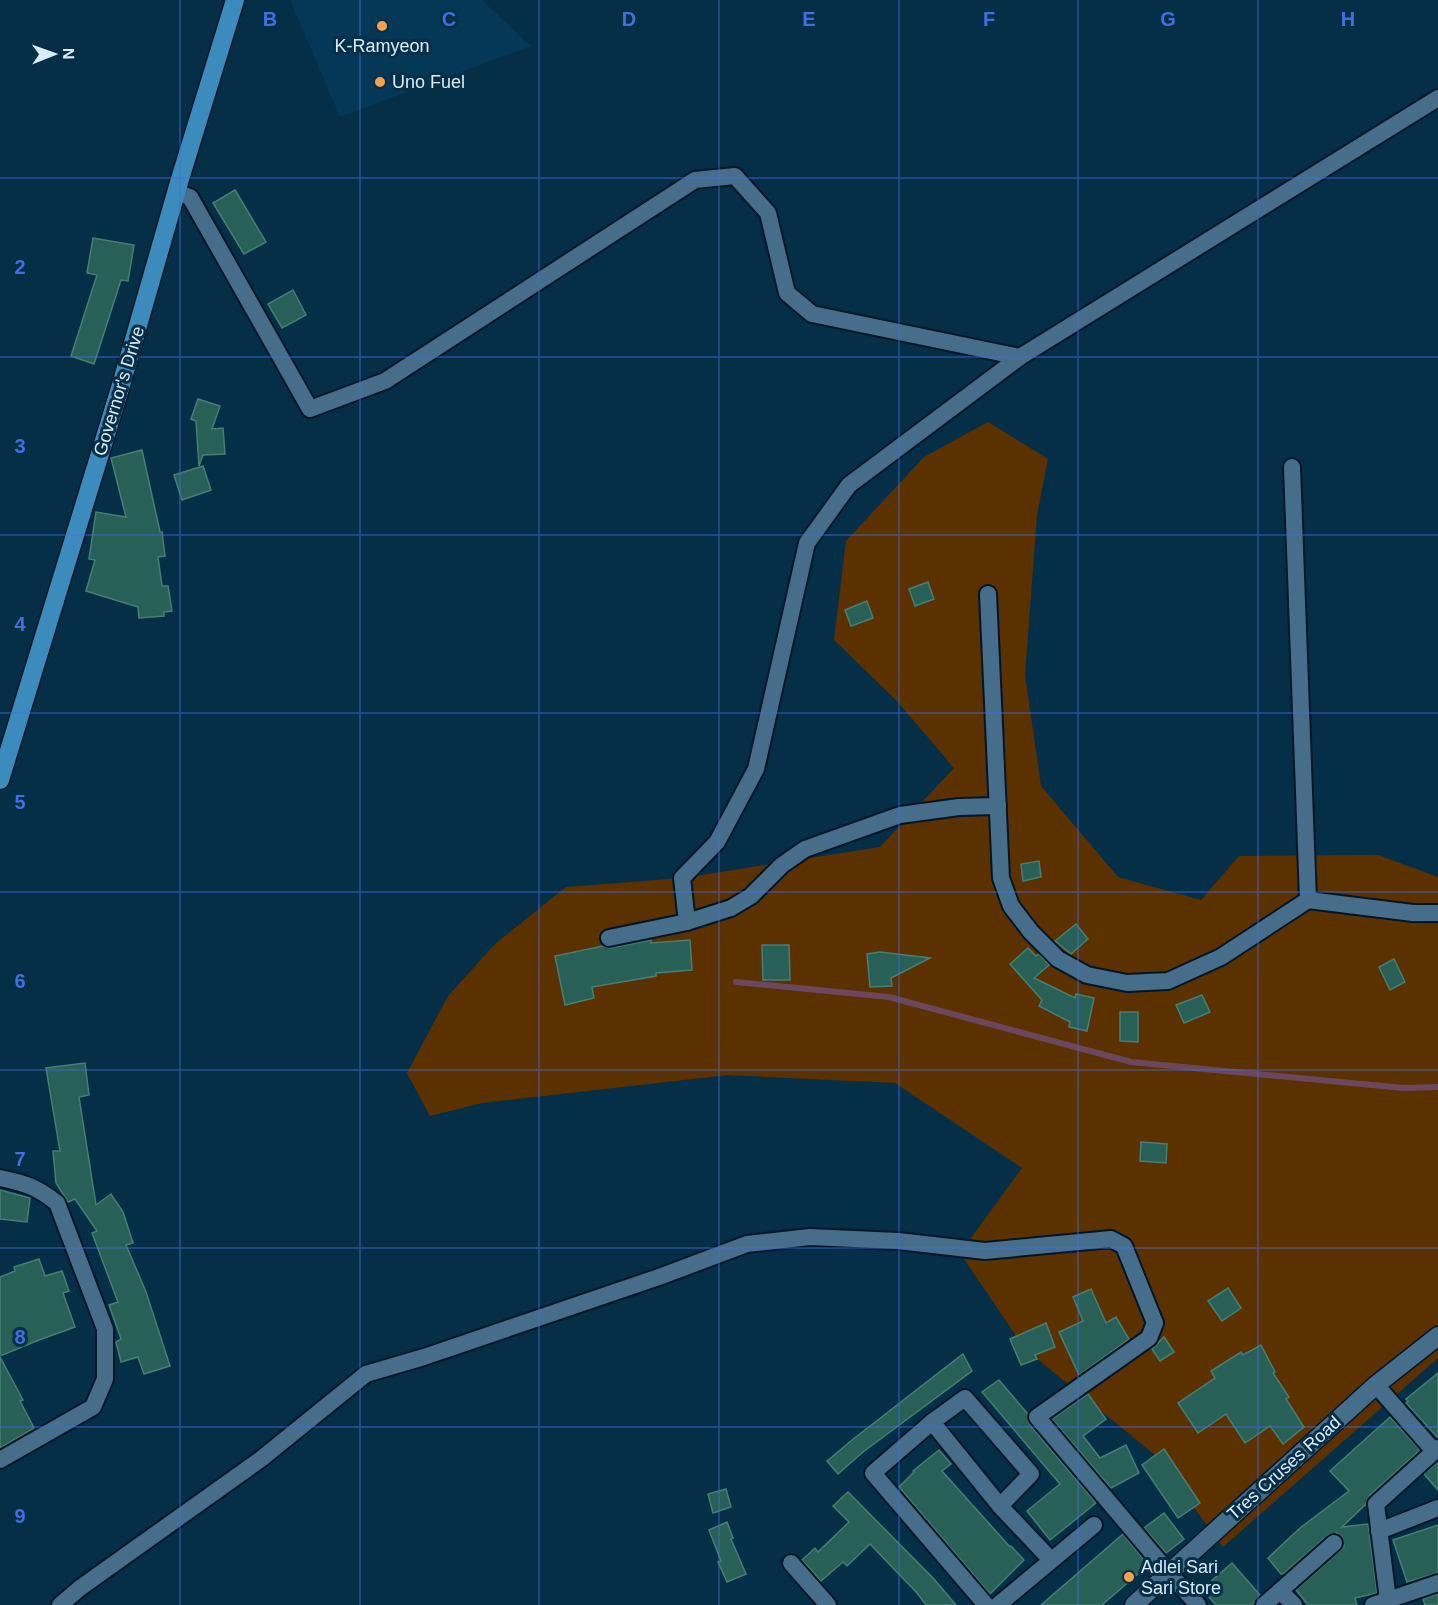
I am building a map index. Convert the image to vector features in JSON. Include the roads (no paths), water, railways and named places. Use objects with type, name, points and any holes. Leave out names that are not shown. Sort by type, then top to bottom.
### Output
[{"type":"main road","name":"Governor's Drive","points":[[0,780],[121,385],[176,192],[235,0]]},
{"type":"main road","name":"Tres Cruses Road","points":[[1134,1605],[1376,1385],[1438,1336]]},
{"type":"street","points":[[687,922],[682,878],[717,842],[756,769],[807,543],[849,485],[1020,357],[1438,98]]},
{"type":"street","points":[[176,192],[190,197],[310,409],[385,381],[695,180],[735,176],[768,213],[787,293],[812,314],[1020,357]]},
{"type":"street","points":[[1292,467],[1308,900]]},
{"type":"street","points":[[988,594],[1001,878],[1011,906],[1031,932],[1058,959],[1087,975],[1127,983],[1168,981],[1221,957],[1308,900],[1413,913],[1438,913]]},
{"type":"street","points":[[609,938],[687,922],[731,908],[751,896],[782,865],[806,849],[900,815],[959,807],[998,806]]},
{"type":"street","points":[[0,1178],[26,1183],[57,1203],[105,1329],[106,1359],[105,1379],[93,1407],[0,1460]]},
{"type":"street","points":[[60,1605],[80,1588],[261,1459],[366,1374],[424,1358],[659,1277],[747,1244],[810,1237],[898,1241],[986,1251],[1111,1239],[1124,1246],[1155,1323],[1149,1338],[1037,1417],[1169,1574],[1198,1605]]},
{"type":"street","points":[[1376,1385],[1436,1450],[1376,1504],[1379,1531],[1380,1602],[1438,1583]]},
{"type":"street","points":[[986,1605],[873,1473],[932,1422],[965,1398],[1031,1474],[1000,1506]]},
{"type":"street","points":[[932,1422],[1000,1506],[1051,1560]]},
{"type":"street","points":[[1379,1531],[1438,1508]]},
{"type":"street","points":[[998,1605],[1094,1526]]},
{"type":"street","points":[[1264,1605],[1334,1543]]},
{"type":"street","points":[[791,1563],[828,1605]]},
{"type":"street","points":[[1280,1591],[1294,1605]]},
{"type":"waterway","points":[[736,982],[889,997],[1131,1062],[1404,1088],[1438,1087]]},
{"type":"place","name":"K-Ramyeon","points":[[382,26]]},
{"type":"place","name":"Uno Fuel","points":[[380,82]]},
{"type":"place","name":"Adlei Sari Sari Store","points":[[1129,1577]]}]
